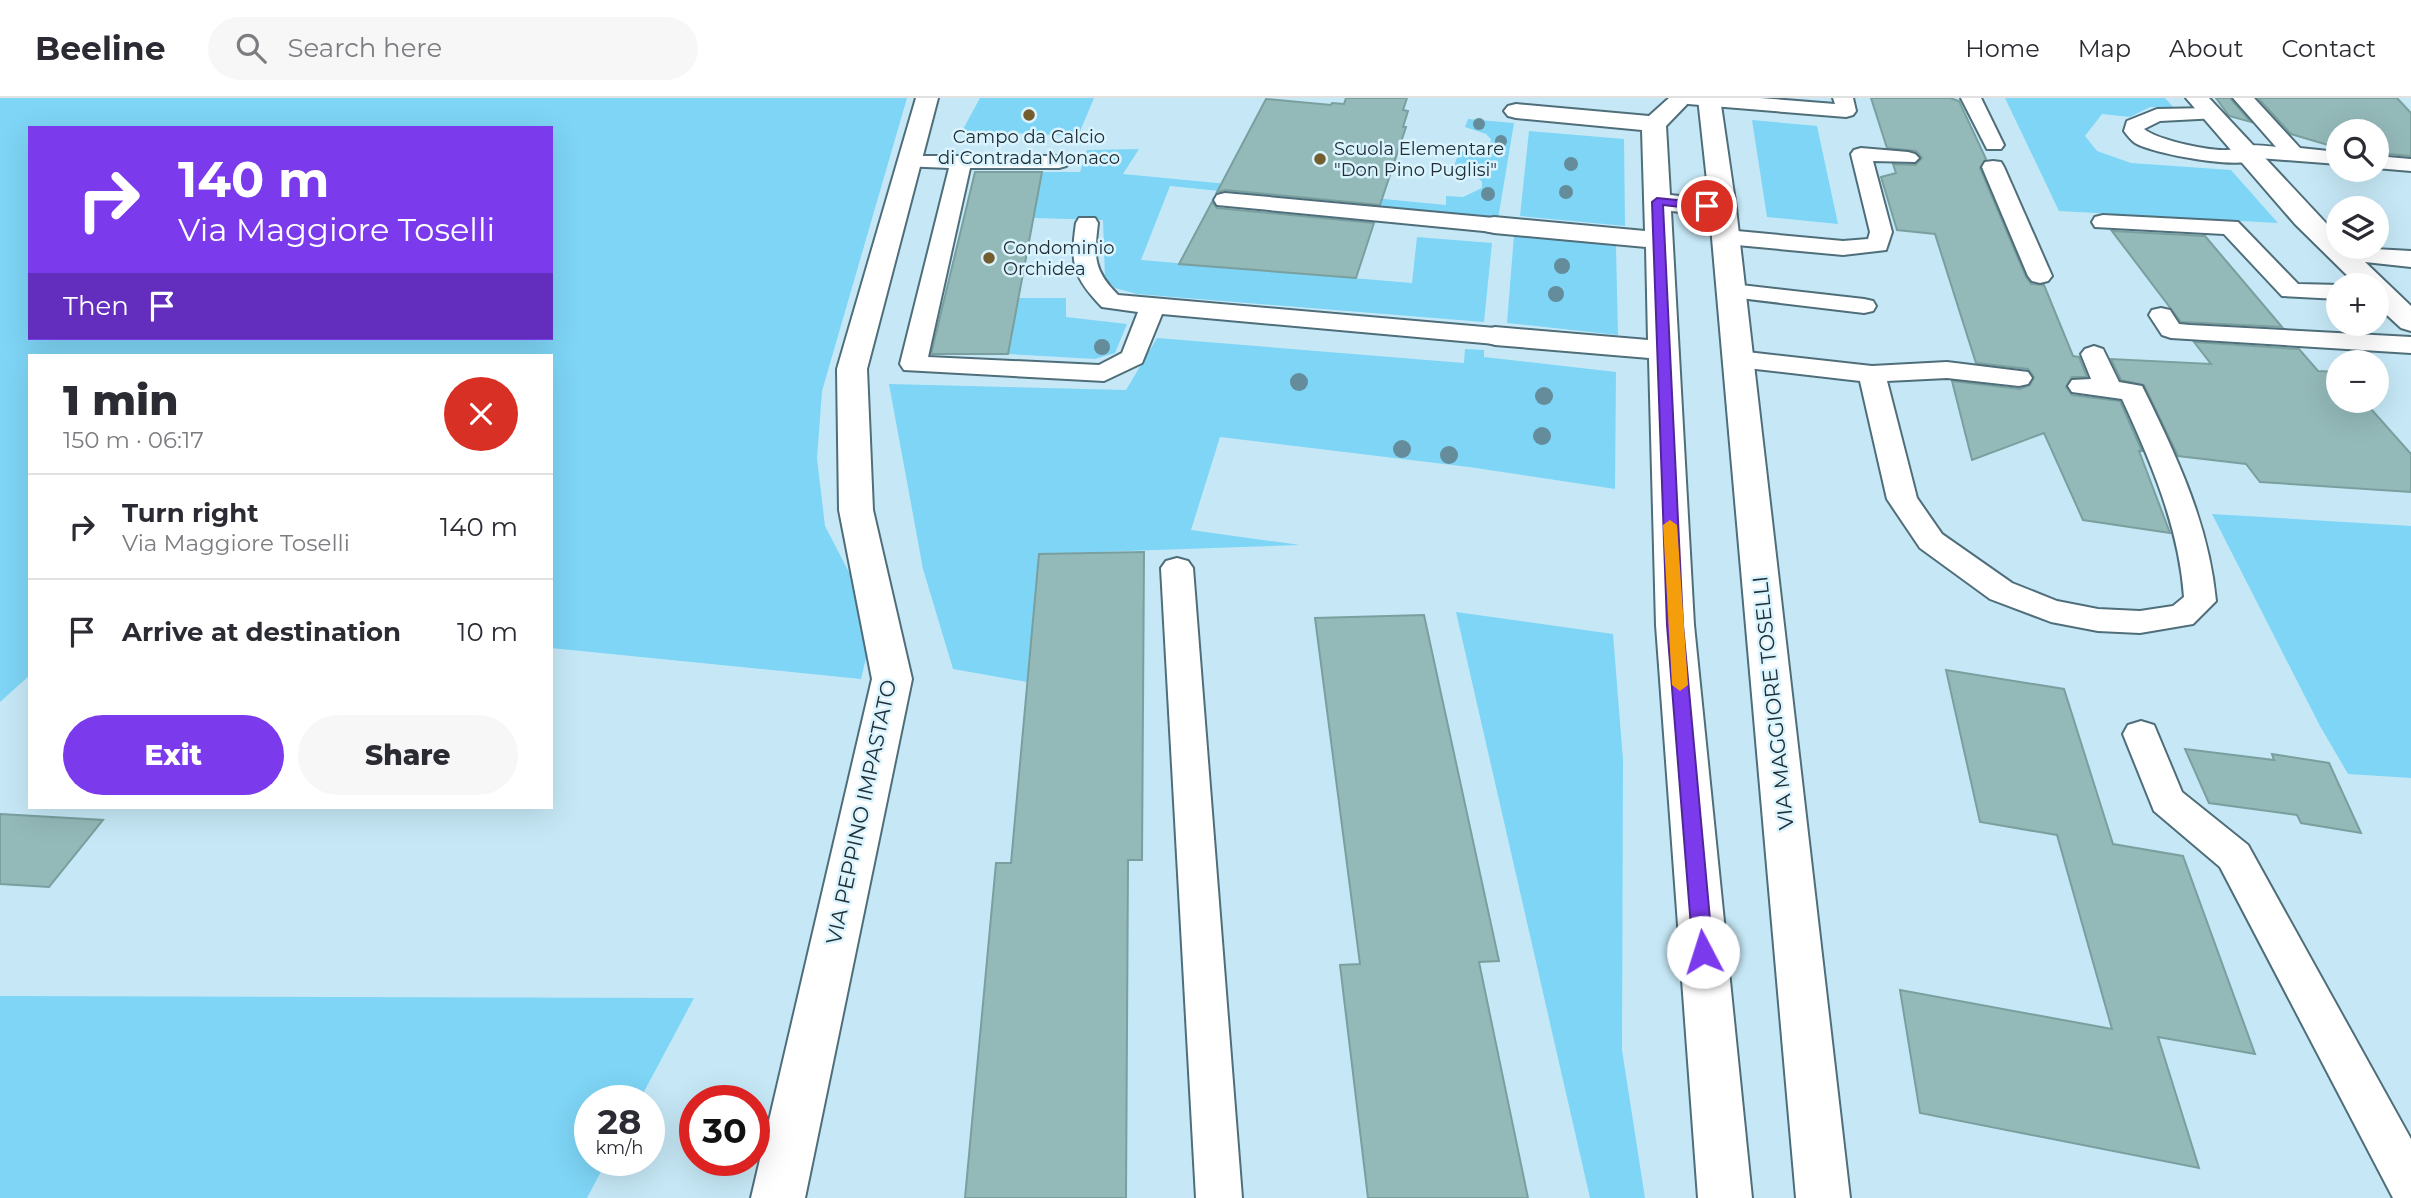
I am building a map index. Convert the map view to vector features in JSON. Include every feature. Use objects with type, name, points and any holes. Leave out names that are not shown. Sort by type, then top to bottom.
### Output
[{"type":"street","name":"VIA PEPPINO IMPASTATO","points":[[778,1198],[892,679],[856,510],[852,369],[927,98]]},
{"type":"street","points":[[1516,111],[1654,124],[1682,98]]},
{"type":"street","name":"VIA MAGGIORE TOSELLI","points":[[1702,99],[1725,222],[1823,1198]]},
{"type":"street","points":[[2204,106],[2326,238]]},
{"type":"street","points":[[1654,124],[1675,625],[1725,1198]]},
{"type":"street","points":[[1657,202],[1725,222]]},
{"type":"street","points":[[1494,225],[1659,240]]},
{"type":"street","points":[[2389,257],[2411,259]]},
{"type":"street","points":[[2346,259],[2360,273]]},
{"type":"street","points":[[2389,301],[2411,322]]},
{"type":"street","points":[[1495,336],[1664,349]]},
{"type":"lane","points":[[1971,98],[2040,276]]},
{"type":"lane","points":[[2243,98],[2294,154]]},
{"type":"lane","points":[[1702,99],[1846,113]]},
{"type":"lane","points":[[2204,106],[2157,116],[2134,125],[2134,131],[2139,138],[2161,146],[2246,154],[2326,157]]},
{"type":"lane","points":[[1725,222],[1843,248],[1878,245],[1881,232],[1861,154],[1908,158]]},
{"type":"lane","points":[[909,162],[1059,162]]},
{"type":"lane","points":[[961,162],[913,364],[1104,373],[1133,357],[1153,306]]},
{"type":"lane","points":[[2389,163],[2411,165]]},
{"type":"lane","points":[[1225,200],[1494,225]]},
{"type":"lane","points":[[2104,222],[2230,227],[2291,291],[2326,292]]},
{"type":"lane","points":[[1087,223],[1082,256],[1088,280],[1111,302],[1495,336]]},
{"type":"lane","points":[[1732,290],[1864,306]]},
{"type":"lane","points":[[2161,315],[2171,330],[2189,333],[2411,345]]},
{"type":"lane","points":[[1872,374],[1902,499],[1931,541],[2001,591],[2051,611],[2098,620],[2140,622],[2182,617],[2200,601],[2200,574],[2165,461],[2132,392],[2095,387],[2094,354]]},
{"type":"lane","points":[[1738,359],[1872,374],[1947,370],[2019,378]]},
{"type":"lane","points":[[1177,568],[1219,1198]]},
{"type":"lane","points":[[2141,734],[2167,801],[2234,856],[2411,1185]]},
{"type":"shaded area","points":[[0,98],[907,98],[822,391],[817,458],[825,526],[852,578],[867,654],[861,679],[553,648],[553,354],[28,354],[28,677],[0,702]]},
{"type":"shaded area","name":"Campo da Calcio di Contrada Monaco","points":[[980,98],[1094,98],[1078,136],[962,131]]},
{"type":"shaded area","points":[[2005,98],[2165,98],[2174,108],[2150,107],[2130,117],[2102,114],[2085,136],[2097,151],[2131,163],[2231,170],[2278,223],[2059,211]]},
{"type":"shaded area","points":[[1468,119],[1514,123],[1498,219],[1170,186],[1141,260],[1412,283],[1417,237],[1492,243],[1484,322],[1137,294],[1115,288],[1105,279],[1103,220],[1034,218],[1042,172],[1080,172],[1087,150],[1139,149],[1123,174],[1446,205],[1446,196],[1463,197],[1482,188],[1482,182],[1475,174],[1453,169],[1459,152],[1483,149],[1490,145],[1491,139],[1486,134],[1465,127]]},
{"type":"shaded area","points":[[1752,120],[1817,126],[1838,224],[1767,217]]},
{"type":"shaded area","points":[[1529,131],[1624,139],[1625,226],[1520,216]]},
{"type":"shaded area","points":[[1514,235],[1616,246],[1618,335],[1507,323]]},
{"type":"shaded area","points":[[1019,298],[1066,298],[1066,317],[1127,324],[1115,353],[1095,359],[1008,354]]},
{"type":"shaded area","points":[[1157,338],[1464,363],[1465,349],[1484,350],[1484,357],[1616,372],[1615,489],[1469,467],[1220,437],[1191,530],[1300,545],[1039,554],[1027,682],[953,669],[923,569],[889,384],[1126,390]]},
{"type":"shaded area","points":[[2212,514],[2411,526],[2411,778],[2348,774],[2320,726]]},
{"type":"shaded area","points":[[1456,612],[1613,634],[1623,760],[1622,1050],[1645,1198],[1590,1198]]},
{"type":"shaded area","points":[[0,996],[694,998],[648,1085],[574,1085],[574,1176],[599,1176],[587,1198],[0,1198]]},
{"type":"building","points":[[1346,98],[1407,98],[1403,110],[1408,111],[1403,127],[1406,127],[1380,205],[1225,190],[1217,192],[1266,99],[1331,105],[1344,104]]},
{"type":"building","points":[[1871,98],[1950,98],[1959,101],[1986,159],[1980,168],[2026,277],[2031,284],[2044,285],[2073,356],[2079,357],[2087,377],[2072,377],[2066,387],[2072,395],[2120,401],[2142,451],[2139,451],[2170,533],[2083,520],[2044,433],[1972,460],[1952,381],[2020,389],[2030,385],[2034,377],[2028,369],[1976,363],[1935,234],[1897,230],[1881,177],[1896,173],[1893,164],[1915,165],[1922,158],[1916,151],[1887,148]]},
{"type":"building","points":[[2216,98],[2230,98],[2251,122],[2229,116]]},
{"type":"building","points":[[2258,98],[2397,98],[2411,113],[2411,156],[2389,154],[2389,119],[2326,119],[2326,144],[2291,134]]},
{"type":"building","name":"Condominio Orchidea","points":[[975,172],[1042,172],[1008,354],[931,354]]},
{"type":"building","points":[[1212,202],[1217,208],[1374,223],[1356,278],[1179,264]]},
{"type":"building","points":[[2112,231],[2205,236],[2282,327],[2181,322]]},
{"type":"building","points":[[2194,342],[2299,349],[2318,371],[2326,371],[2326,413],[2375,413],[2411,454],[2411,492],[2260,482],[2246,464],[2178,456],[2144,385],[2121,380],[2111,359],[2211,364]]},
{"type":"building","points":[[1144,552],[1142,860],[1128,860],[1126,1198],[965,1198],[996,863],[1011,863],[1039,554]]},
{"type":"building","points":[[1424,615],[1499,961],[1479,962],[1528,1198],[1368,1198],[1340,965],[1360,964],[1315,618]]},
{"type":"building","points":[[1946,670],[2064,689],[2113,844],[2183,856],[2255,1054],[2158,1037],[2199,1168],[1920,1113],[1900,990],[2112,1029],[2057,835],[1980,822]]},
{"type":"building","points":[[2185,749],[2274,760],[2272,754],[2329,763],[2361,833],[2301,823],[2297,815],[2209,803]]},
{"type":"building","points":[[0,814],[103,820],[49,887],[0,884]]},
{"type":"slow traffic","points":[[1670,525],[1680,685]]},
{"type":"place","name":"Campo da Calcio di Contrada Monaco","points":[[1029,115]]},
{"type":"place","name":"Scuola Elementare \"Don Pino Puglisi\"","points":[[1320,159]]},
{"type":"place","name":"Condominio Orchidea","points":[[989,258]]},
{"type":"route","points":[[1703,952],[1675,625],[1657,202],[1707,206]]}]
